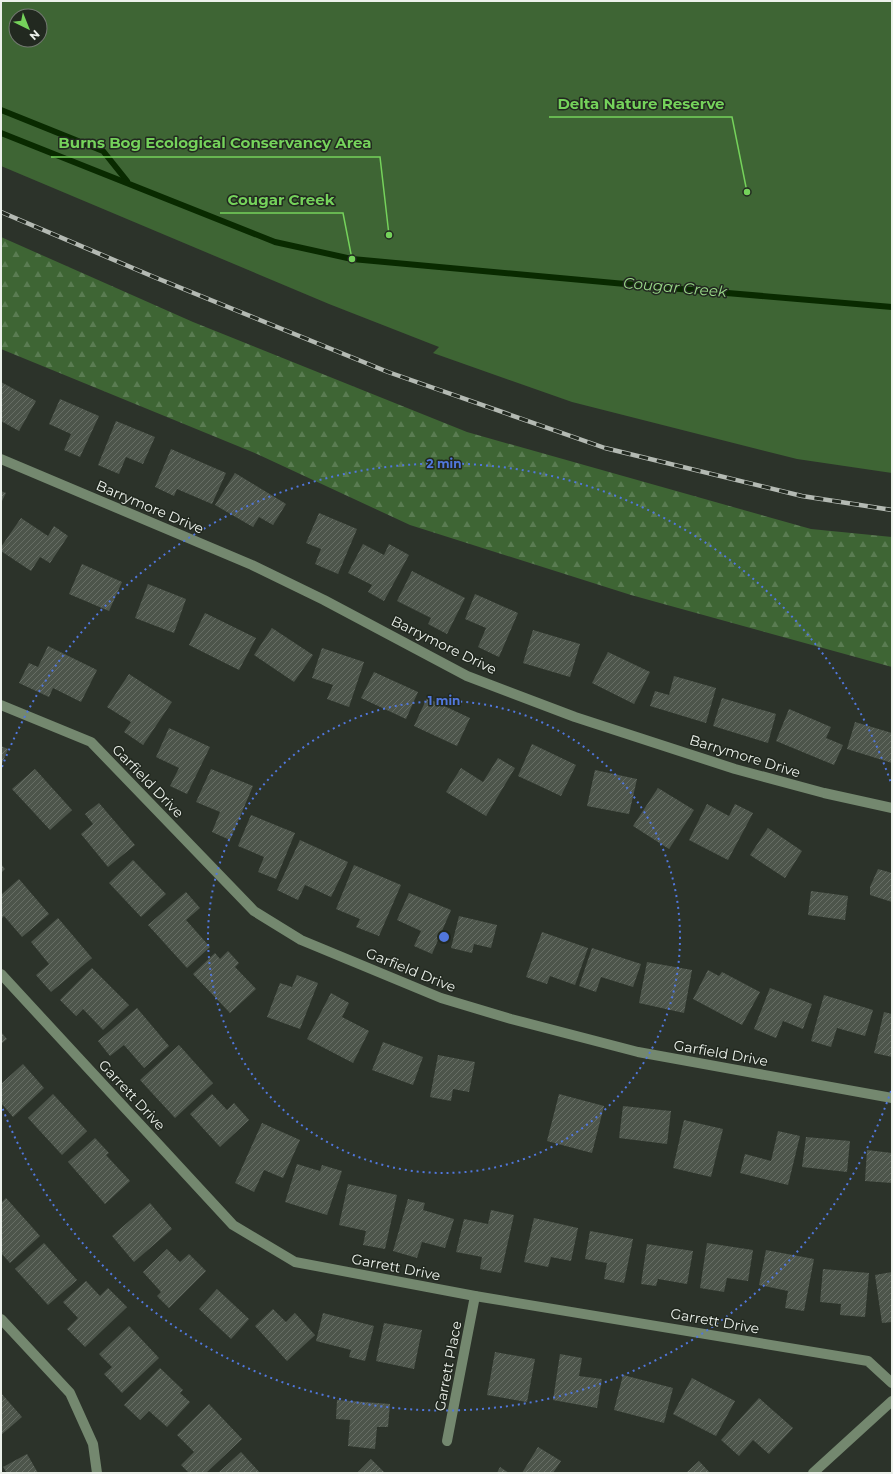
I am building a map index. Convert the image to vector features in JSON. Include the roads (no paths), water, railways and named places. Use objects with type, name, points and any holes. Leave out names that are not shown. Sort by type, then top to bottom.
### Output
[{"type":"street","name":"Barrymore Drive","points":[[1,459],[252,565],[324,600],[467,676],[575,717],[735,769],[824,793],[892,808]]},
{"type":"street","name":"Garfield Drive","points":[[1,705],[91,742],[254,911],[301,940],[441,998],[511,1019],[638,1052],[892,1098]]},
{"type":"street","name":"Garrett Drive","points":[[1,974],[233,1225],[295,1262],[475,1296],[868,1362],[892,1383]]},
{"type":"street","name":"Garrett Place","points":[[447,1442],[475,1296]]},
{"type":"street","points":[[1,1319],[70,1392],[93,1444],[97,1473]]},
{"type":"street","points":[[813,1473],[892,1401]]},
{"type":"waterway","points":[[1,110],[103,151],[127,181]]},
{"type":"waterway","name":"Cougar Creek","points":[[1,133],[275,242],[352,259],[892,307]]},
{"type":"railway","points":[[1,212],[154,277],[388,372],[605,448],[802,496],[892,510]]},
{"type":"place","name":"Delta Nature Reserve","points":[[747,192]]},
{"type":"place","name":"Burns Bog Ecological Conservancy Area","points":[[389,235]]},
{"type":"place","name":"Cougar Creek","points":[[352,259]]}]
